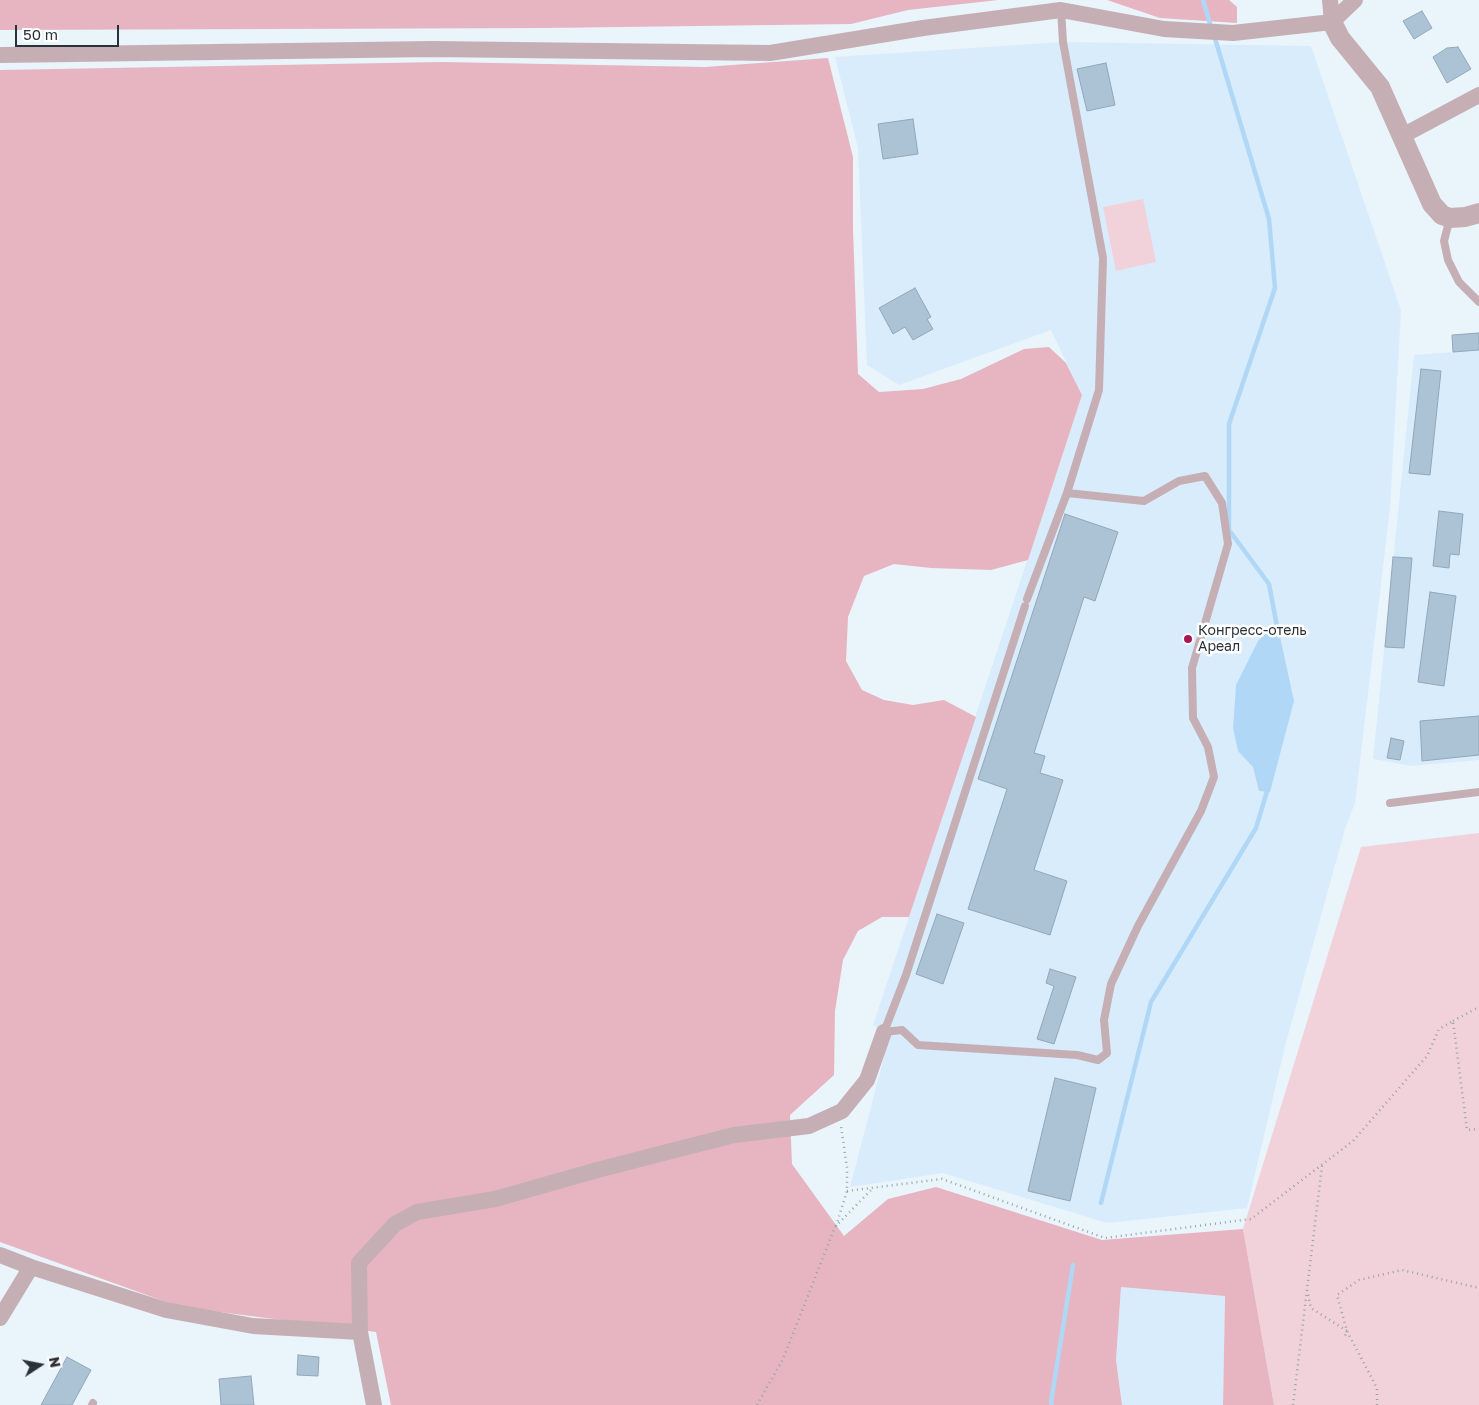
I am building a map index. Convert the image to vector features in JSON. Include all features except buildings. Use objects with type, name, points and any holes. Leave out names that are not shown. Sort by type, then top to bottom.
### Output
[{"type":"street","points":[[1330,0],[1332,22],[1340,38],[1380,87],[1432,204],[1442,215],[1450,218],[1465,217],[1479,213]]},
{"type":"street","points":[[0,55],[432,49],[770,53],[922,28],[1061,10],[1164,30],[1232,33],[1332,22],[1355,0]]},
{"type":"street","points":[[1402,136],[1479,95]]},
{"type":"street","points":[[374,1405],[360,1332],[359,1263],[395,1224],[417,1212],[496,1199],[601,1169],[734,1135],[809,1126],[842,1111],[867,1080],[884,1032]]},
{"type":"street","points":[[0,1255],[31,1267],[166,1310],[253,1326],[360,1332]]},
{"type":"street","points":[[0,1318],[31,1267]]},
{"type":"lane","points":[[1061,10],[1063,42],[1103,258],[1099,390],[1067,493],[1026,603],[906,975],[884,1032],[902,1030],[918,1045],[1078,1055],[1098,1060],[1107,1053],[1104,1020],[1111,984],[1138,926],[1201,811],[1214,777],[1208,747],[1193,718],[1192,668],[1228,544],[1222,504],[1205,476],[1180,481],[1144,502],[1067,493]]},
{"type":"lane","points":[[1450,218],[1444,241],[1448,260],[1459,282],[1479,302]]},
{"type":"lane","points":[[1390,803],[1479,792]]},
{"type":"path","points":[[847,1190],[942,1179],[1105,1238],[1251,1219],[1354,1142],[1426,1056],[1439,1029],[1479,1008]]},
{"type":"path","points":[[1454,1021],[1467,1130],[1479,1129]]},
{"type":"path","points":[[757,1405],[782,1358],[835,1227],[847,1190],[847,1168],[840,1121],[842,1111]]},
{"type":"path","points":[[1293,1405],[1322,1165]]},
{"type":"path","points":[[835,1227],[874,1187]]},
{"type":"path","points":[[1377,1405],[1377,1388],[1347,1331],[1337,1295],[1359,1280],[1402,1270],[1479,1288]]},
{"type":"path","points":[[1306,1286],[1311,1308],[1347,1331]]},
{"type":"path","points":[[1345,1336],[1347,1331]]},
{"type":"shaded area","points":[[0,0],[998,0],[908,10],[851,24],[545,28],[0,30]]},
{"type":"shaded area","points":[[1107,0],[1229,0],[1237,7],[1237,23],[1160,18]]},
{"type":"shaded area","name":"Конгресс-отель Ареал","points":[[1063,42],[1311,46],[1401,310],[1390,508],[1355,803],[1345,829],[1285,1046],[1247,1208],[1107,1223],[943,1173],[850,1187],[884,1057],[884,1032],[873,1025],[1082,395],[1051,330],[899,385],[867,365],[858,148],[835,57]]},
{"type":"shaded area","points":[[828,58],[853,157],[853,229],[858,374],[879,392],[923,389],[961,379],[1024,349],[1049,347],[1066,363],[1082,395],[1028,560],[991,570],[931,568],[894,564],[864,576],[848,617],[846,661],[862,690],[884,700],[913,705],[944,700],[976,717],[909,917],[882,917],[858,931],[843,960],[835,1011],[834,1075],[790,1115],[792,1164],[844,1236],[888,1199],[936,1187],[1102,1240],[1243,1229],[1274,1405],[1223,1405],[1225,1296],[1121,1287],[1116,1360],[1122,1405],[391,1405],[376,1332],[180,1307],[0,1242],[0,70],[442,62],[705,67]]},
{"type":"shaded area","points":[[1143,199],[1156,262],[1116,271],[1103,207]]},
{"type":"shaded area","points":[[1479,350],[1479,760],[1412,766],[1373,759],[1414,355]]},
{"type":"shaded area","points":[[1479,833],[1479,1405],[1274,1405],[1243,1229],[1361,847]]},
{"type":"shaded area","points":[[1121,1287],[1225,1296],[1223,1405],[1122,1405],[1116,1360]]},
{"type":"water","points":[[1269,630],[1279,632],[1294,701],[1270,792],[1259,791],[1253,767],[1238,751],[1233,728],[1236,685],[1258,641]]},
{"type":"waterway","points":[[1203,0],[1211,27]]},
{"type":"waterway","points":[[1214,35],[1269,219],[1275,288],[1229,424],[1229,530],[1269,584],[1279,637]]},
{"type":"waterway","points":[[1101,1203],[1151,1002],[1256,828],[1268,788]]},
{"type":"waterway","points":[[1052,1405],[1073,1265]]},
{"type":"place","name":"Конгресс-отель Ареал","points":[[1188,639]]}]
